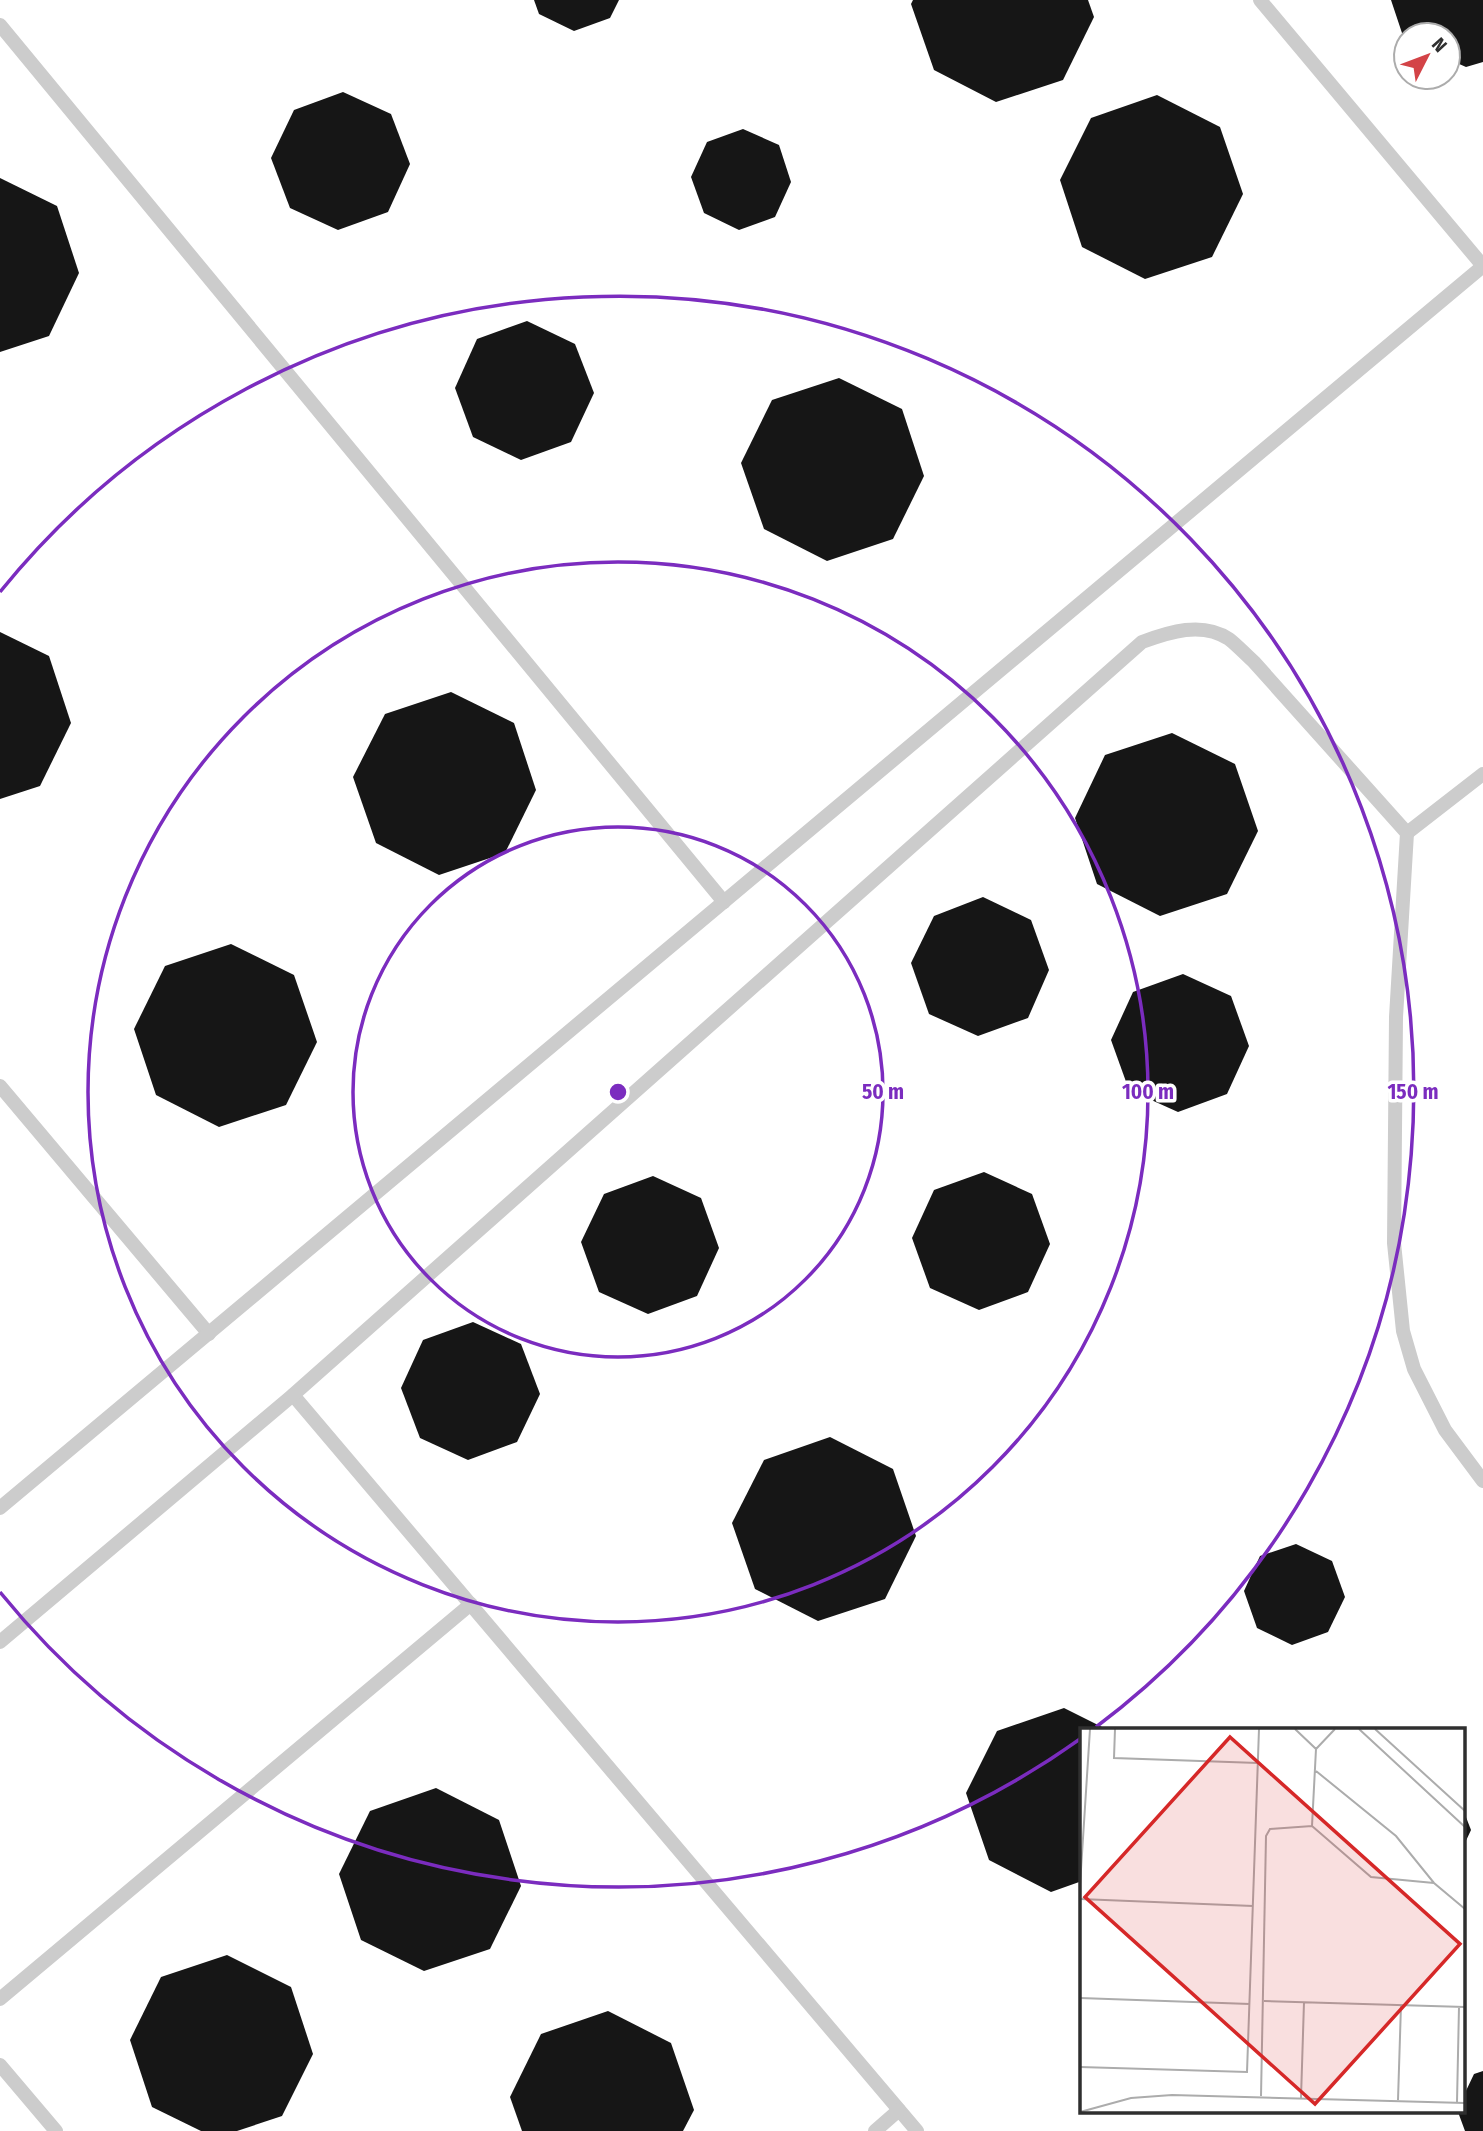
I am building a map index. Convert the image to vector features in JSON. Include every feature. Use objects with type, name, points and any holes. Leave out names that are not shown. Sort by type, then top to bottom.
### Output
[{"type":"lane","points":[[0,1508],[1483,266],[1260,0]]},
{"type":"lane","points":[[0,26],[724,902]]},
{"type":"lane","points":[[0,1642],[293,1395],[1142,642],[1173,631],[1197,629],[1227,638],[1254,662],[1407,833],[1396,1017],[1394,1243],[1403,1331],[1414,1369],[1445,1430],[1483,1481]]},
{"type":"lane","points":[[1407,833],[1483,774]]},
{"type":"lane","points":[[0,1086],[209,1334]]},
{"type":"lane","points":[[293,1395],[917,2131]]},
{"type":"lane","points":[[0,1999],[471,1604]]},
{"type":"lane","points":[[0,2065],[56,2131]]},
{"type":"lane","points":[[875,2131],[899,2110]]},
{"type":"building","points":[[534,0],[619,0],[610,18],[574,31],[539,14]]},
{"type":"building","points":[[913,0],[1088,0],[1094,17],[1063,80],[996,102],[934,70],[911,4]]},
{"type":"building","points":[[1391,0],[1483,0],[1483,62],[1466,67],[1462,65],[1462,21],[1398,21]]},
{"type":"building","points":[[343,92],[391,114],[410,164],[388,212],[338,230],[290,208],[271,158],[294,110]]},
{"type":"building","points":[[1157,95],[1220,127],[1243,194],[1212,257],[1145,279],[1082,247],[1060,180],[1091,118]]},
{"type":"building","points":[[743,129],[779,145],[791,182],[775,217],[739,230],[704,213],[691,177],[707,142]]},
{"type":"building","points":[[0,178],[57,206],[79,273],[49,336],[0,352]]},
{"type":"building","points":[[527,321],[575,344],[594,393],[571,442],[521,460],[473,437],[455,388],[477,339]]},
{"type":"building","points":[[839,378],[902,409],[924,476],[893,539],[827,561],[764,529],[741,463],[772,400]]},
{"type":"building","points":[[0,632],[49,656],[71,723],[40,786],[0,799]]},
{"type":"building","points":[[451,692],[514,723],[536,790],[505,853],[439,875],[376,843],[353,777],[385,714]]},
{"type":"building","points":[[1172,733],[1235,764],[1258,831],[1227,894],[1160,916],[1097,884],[1075,818],[1105,755]]},
{"type":"building","points":[[983,897],[1031,920],[1049,970],[1028,1018],[978,1036],[929,1014],[911,963],[934,916]]},
{"type":"building","points":[[231,944],[294,975],[317,1042],[286,1105],[219,1127],[156,1095],[134,1029],[165,966]]},
{"type":"building","points":[[1183,974],[1231,996],[1249,1046],[1227,1094],[1178,1112],[1129,1090],[1111,1040],[1133,992]]},
{"type":"building","points":[[984,1172],[1032,1194],[1050,1244],[1028,1292],[979,1310],[930,1288],[912,1238],[934,1190]]},
{"type":"building","points":[[653,1176],[701,1198],[719,1248],[697,1296],[648,1314],[599,1292],[581,1242],[604,1194]]},
{"type":"building","points":[[473,1322],[521,1344],[540,1394],[517,1442],[468,1460],[420,1438],[401,1388],[423,1340]]},
{"type":"building","points":[[830,1437],[893,1469],[916,1536],[885,1599],[818,1621],[755,1589],[732,1523],[764,1460]]},
{"type":"building","points":[[1296,1544],[1332,1561],[1345,1597],[1328,1632],[1292,1645],[1257,1628],[1244,1591],[1260,1556]]},
{"type":"building","points":[[1064,1708],[1104,1728],[1080,1728],[1080,1882],[1051,1892],[989,1860],[966,1793],[997,1731]]},
{"type":"building","points":[[436,1788],[499,1820],[521,1886],[490,1949],[424,1971],[361,1940],[339,1874],[370,1811]]},
{"type":"building","points":[[1466,1817],[1471,1830],[1466,1841]]},
{"type":"building","points":[[227,1955],[291,1987],[313,2054],[282,2116],[237,2131],[201,2131],[152,2107],[130,2040],[161,1977]]},
{"type":"building","points":[[608,2011],[671,2043],[694,2110],[683,2131],[522,2131],[510,2097],[541,2034]]},
{"type":"building","points":[[1483,2071],[1483,2131],[1465,2131],[1459,2114],[1466,2114],[1466,2091],[1474,2074]]}]
